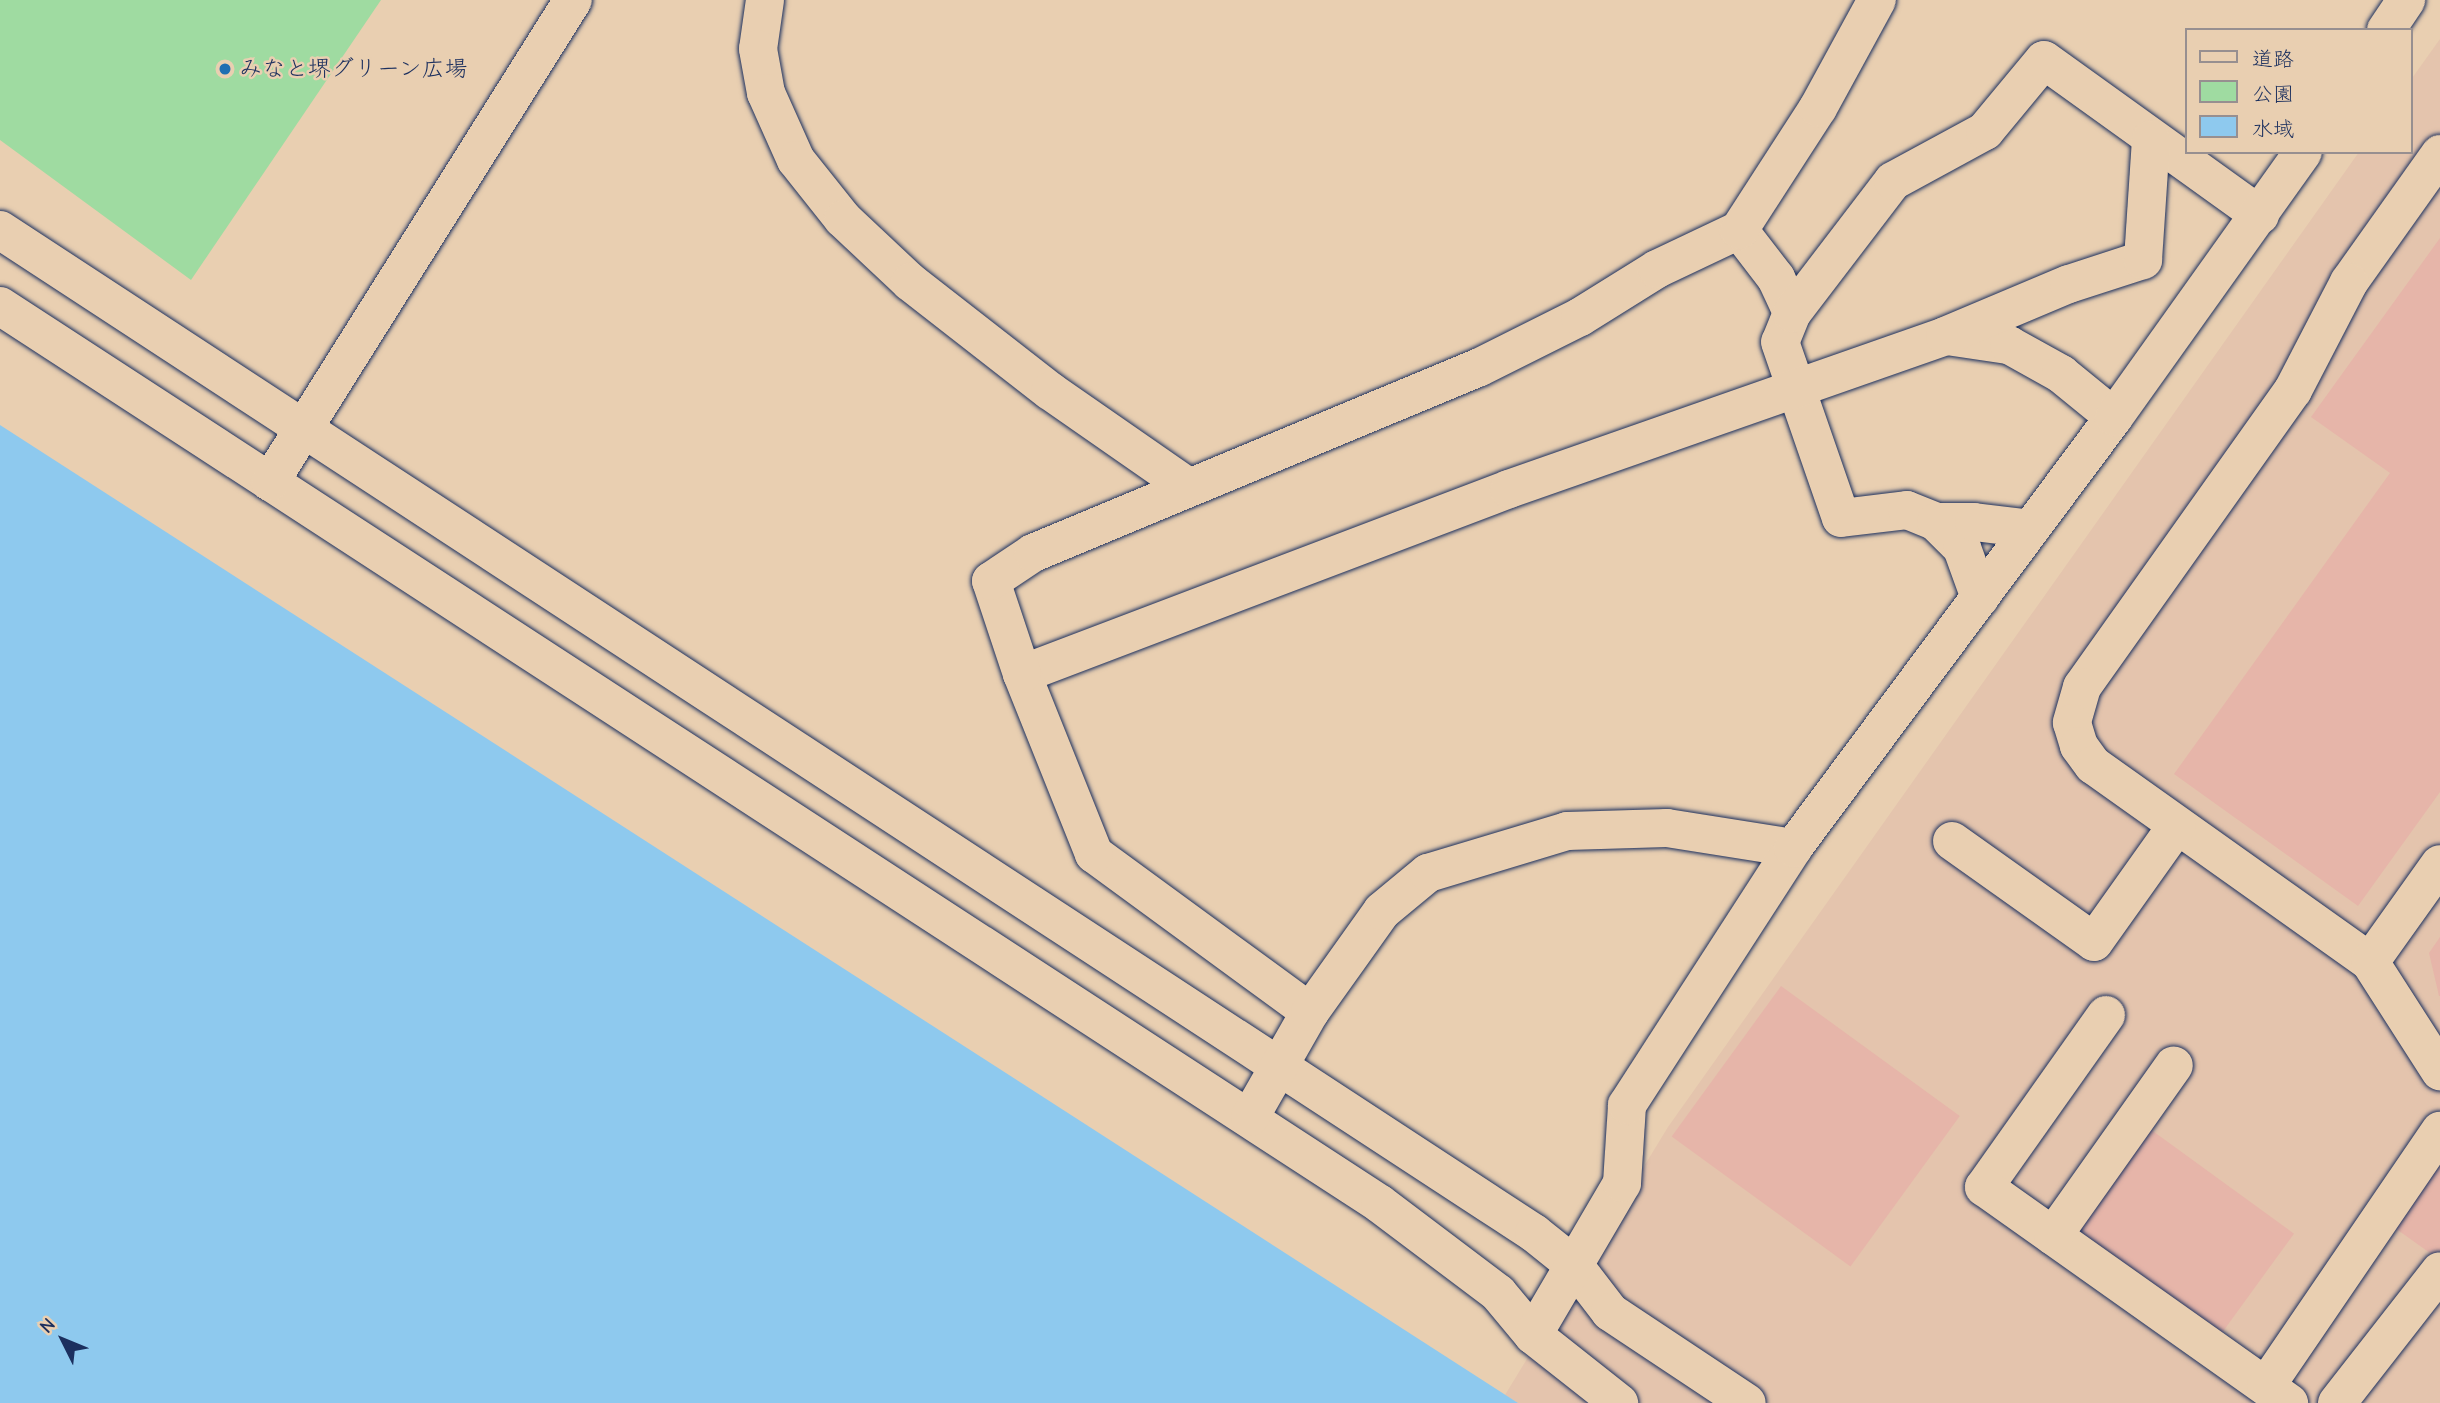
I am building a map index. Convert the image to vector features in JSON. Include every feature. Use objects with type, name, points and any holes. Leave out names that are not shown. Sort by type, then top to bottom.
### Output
[{"type":"street","points":[[270,482],[573,0]]},
{"type":"street","points":[[765,0],[758,49],[765,93],[796,160],[843,219],[910,282],[1040,383],[1188,487]]},
{"type":"street","points":[[1310,1012],[1094,854],[1023,674],[992,581],[1032,553],[1478,368],[1580,317],[1657,269],[1739,230],[1818,108],[1877,0]]},
{"type":"street","points":[[2387,28],[2406,0]]},
{"type":"street","points":[[2031,529],[1975,522],[1936,522],[1907,510],[1841,519],[1780,342],[1792,313],[1893,181],[1985,131],[2043,60],[2260,215]]},
{"type":"street","points":[[1023,674],[1509,489],[1945,336],[2068,284],[2143,260],[2151,139]]},
{"type":"street","points":[[1533,1335],[1622,1183],[1627,1105],[1793,848],[2114,417],[2302,154]]},
{"type":"street","points":[[2440,154],[2349,282],[2293,390],[2076,699],[2072,723],[2085,756],[2176,825],[2370,962],[2440,1071]]},
{"type":"street","points":[[0,230],[306,426],[1534,1233],[1574,1265],[1610,1312],[1746,1403]]},
{"type":"street","points":[[1739,230],[1776,278],[1792,313]]},
{"type":"street","points":[[0,306],[1380,1204],[1498,1293],[1533,1335],[1619,1403]]},
{"type":"street","points":[[1945,336],[2009,345],[2062,374],[2114,417]]},
{"type":"street","points":[[1936,522],[1962,548],[1980,598]]},
{"type":"street","points":[[1952,841],[2094,942],[2176,825]]},
{"type":"street","points":[[1250,1117],[1310,1012],[1382,911],[1428,873],[1567,831],[1667,828],[1793,848]]},
{"type":"street","points":[[2370,962],[2440,864]]},
{"type":"street","points":[[2106,1015],[1984,1187],[2278,1395],[2440,1131]]},
{"type":"street","points":[[2053,1236],[2174,1065]]},
{"type":"street","points":[[2337,1403],[2440,1271]]},
{"type":"shaded area","points":[[2440,39],[2440,1403],[1518,1403],[1505,1395],[1668,1127],[2358,154],[2412,154],[2412,78]]},
{"type":"green space","points":[[0,0],[381,0],[191,280],[0,140]]},
{"type":"water","points":[[0,425],[1518,1403],[0,1403]]},
{"type":"building","points":[[2440,238],[2440,792],[2358,906],[2174,774],[2390,473],[2311,417]]},
{"type":"building","points":[[2440,937],[2440,996],[2439,996],[2429,953]]},
{"type":"building","points":[[1781,986],[1960,1116],[1850,1266],[1672,1136]]},
{"type":"building","points":[[2150,1129],[2294,1234],[2219,1337],[2075,1233]]},
{"type":"building","points":[[2440,1155],[2440,1258],[2437,1258],[2388,1223]]},
{"type":"place","name":"みなと堺グリーン広場","points":[[225,69]]}]
